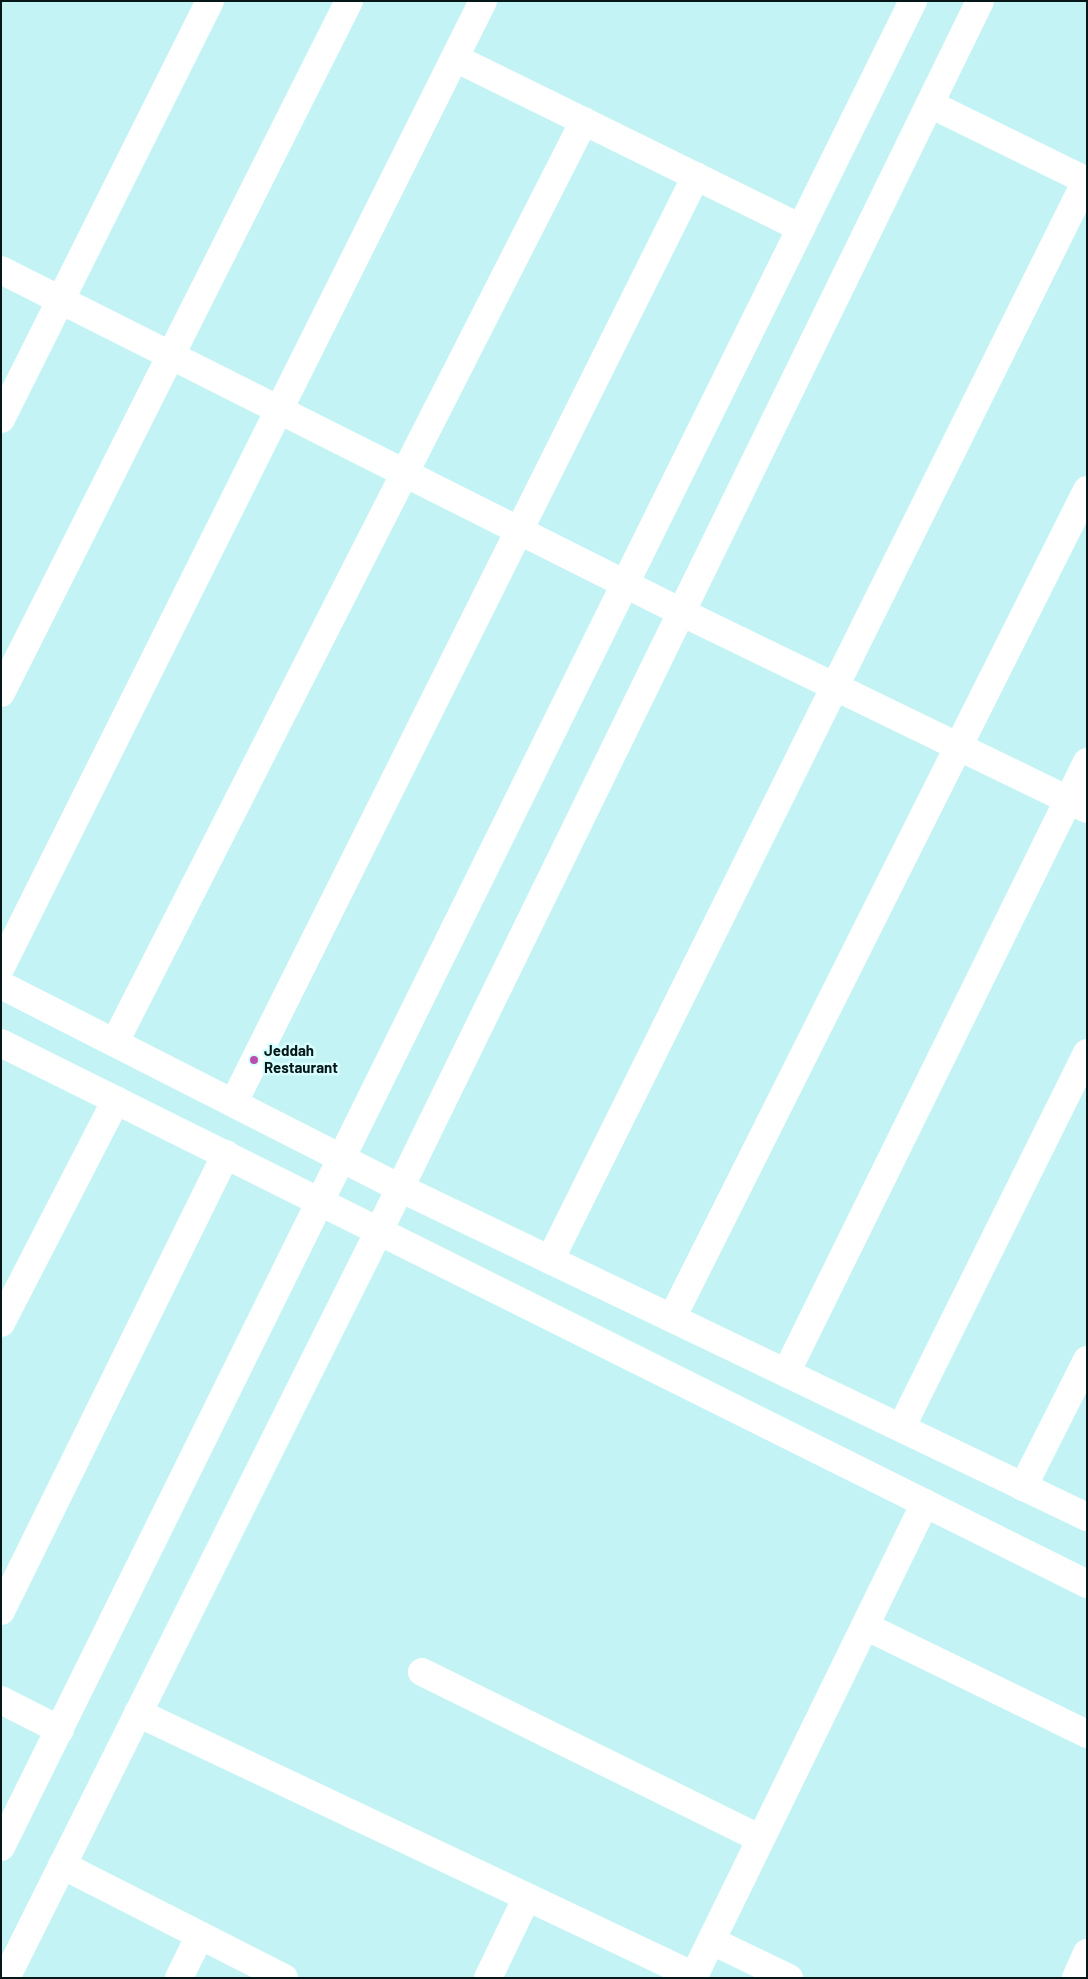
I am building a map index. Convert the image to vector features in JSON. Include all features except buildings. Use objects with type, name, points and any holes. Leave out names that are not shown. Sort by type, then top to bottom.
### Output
[{"type":"street","points":[[1,419],[210,1]]},
{"type":"street","points":[[1,693],[349,1]]},
{"type":"street","points":[[1,967],[483,1]]},
{"type":"street","points":[[1,1847],[913,1]]},
{"type":"street","points":[[6,1978],[379,1231],[980,1]]},
{"type":"street","points":[[455,58],[801,228]]},
{"type":"street","points":[[550,1260],[1086,180],[930,104]]},
{"type":"street","points":[[115,1042],[584,121]]},
{"type":"street","points":[[234,1102],[696,176]]},
{"type":"street","points":[[1,270],[681,612],[1077,804]]},
{"type":"street","points":[[672,1318],[1087,490]]},
{"type":"street","points":[[786,1373],[1077,804],[1087,762]]},
{"type":"street","points":[[1,985],[343,1157],[400,1188],[1087,1517]]},
{"type":"street","points":[[1,1043],[1087,1584]]},
{"type":"street","points":[[900,1428],[1087,1053]]},
{"type":"street","points":[[1,1323],[116,1100]]},
{"type":"street","points":[[1,1611],[226,1154]]},
{"type":"street","points":[[1023,1487],[1087,1360]]},
{"type":"street","points":[[138,1713],[694,1977],[925,1503]]},
{"type":"street","points":[[865,1626],[1087,1734]]},
{"type":"street","points":[[422,1672],[761,1839]]},
{"type":"street","points":[[1,1700],[60,1730]]},
{"type":"street","points":[[62,1865],[284,1978]]},
{"type":"street","points":[[488,1978],[527,1898]]},
{"type":"street","points":[[179,1978],[200,1935]]},
{"type":"street","points":[[712,1941],[789,1978]]},
{"type":"street","points":[[1076,1978],[1087,1953]]},
{"type":"place","name":"Jeddah Restaurant","points":[[254,1060]]}]
